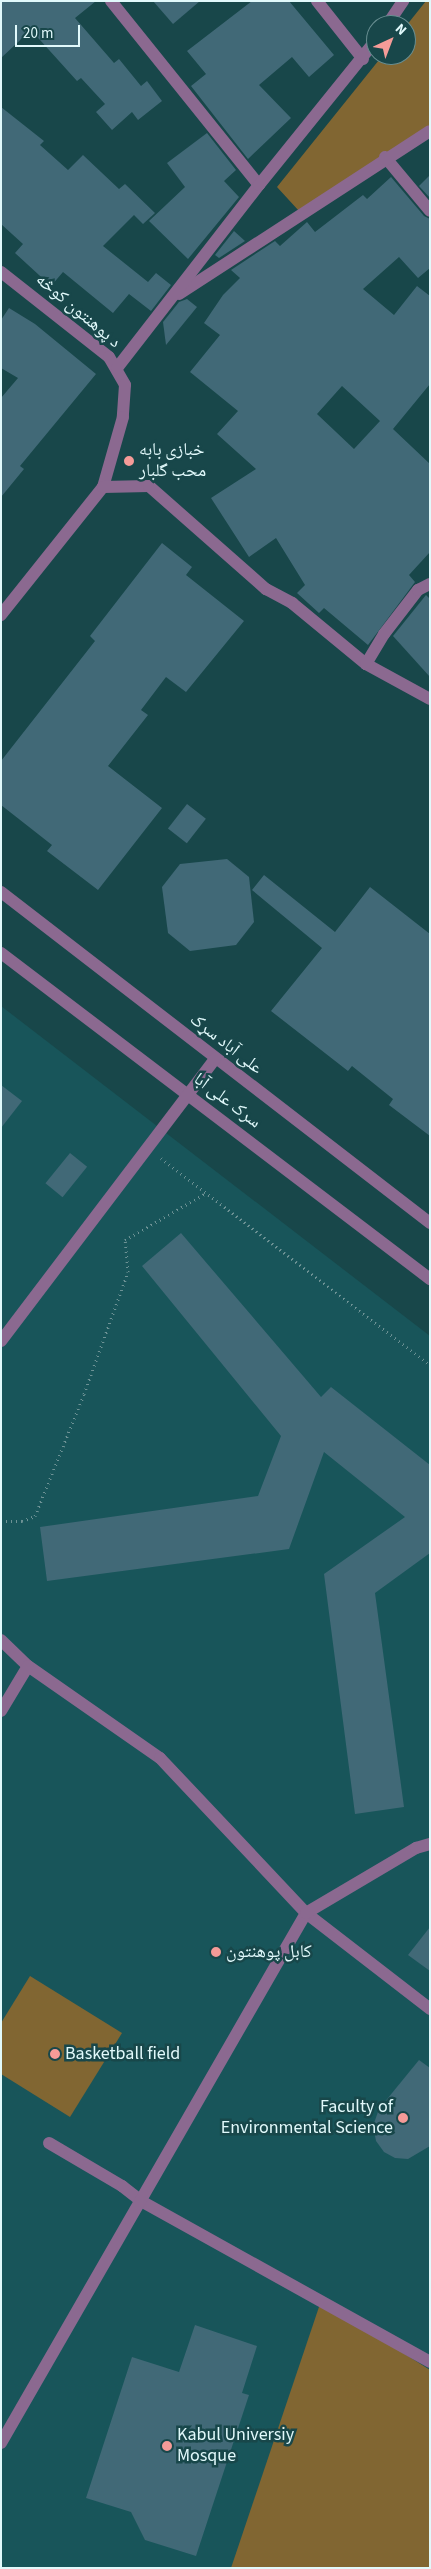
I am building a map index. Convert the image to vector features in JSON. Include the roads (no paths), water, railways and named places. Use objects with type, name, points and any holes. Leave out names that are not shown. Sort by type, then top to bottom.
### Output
[{"type":"street","points":[[111,1],[259,185]]},
{"type":"street","points":[[317,1],[363,59]]},
{"type":"street","points":[[393,15],[403,1]]},
{"type":"street","points":[[117,368],[259,185],[366,55]]},
{"type":"street","points":[[171,300],[385,157],[430,131]]},
{"type":"street","points":[[385,157],[430,211]]},
{"type":"street","name":"د پوهنتون کوڅه","points":[[1,272],[79,331],[117,368],[125,385],[123,416],[103,486],[1,615]]},
{"type":"street","points":[[103,486],[149,486],[266,589],[292,603],[366,664],[430,699]]},
{"type":"street","points":[[366,664],[384,634],[418,590],[430,584]]},
{"type":"street","name":"علی آباد سړک","points":[[1,892],[430,1223]]},
{"type":"street","name":"سرک علی آبا","points":[[1,954],[189,1094],[430,1279]]},
{"type":"street","points":[[1,1341],[216,1058]]},
{"type":"street","points":[[1,1640],[28,1666],[160,1758],[306,1914],[430,2008]]},
{"type":"street","points":[[1,1711],[28,1666]]},
{"type":"street","points":[[1,2443],[306,1914],[416,1848],[430,1844]]},
{"type":"street","points":[[49,2143],[122,2186],[141,2201],[430,2362]]},
{"type":"place","name":"خبازی بابه محب گلبار","points":[[129,461]]},
{"type":"place","name":"کابل پوهنتون","points":[[216,1952]]},
{"type":"place","name":"Basketball field","points":[[55,2054]]},
{"type":"place","name":"Faculty of Environmental Science","points":[[403,2118]]},
{"type":"place","name":"Kabul Universiy Mosque","points":[[167,2446]]}]
